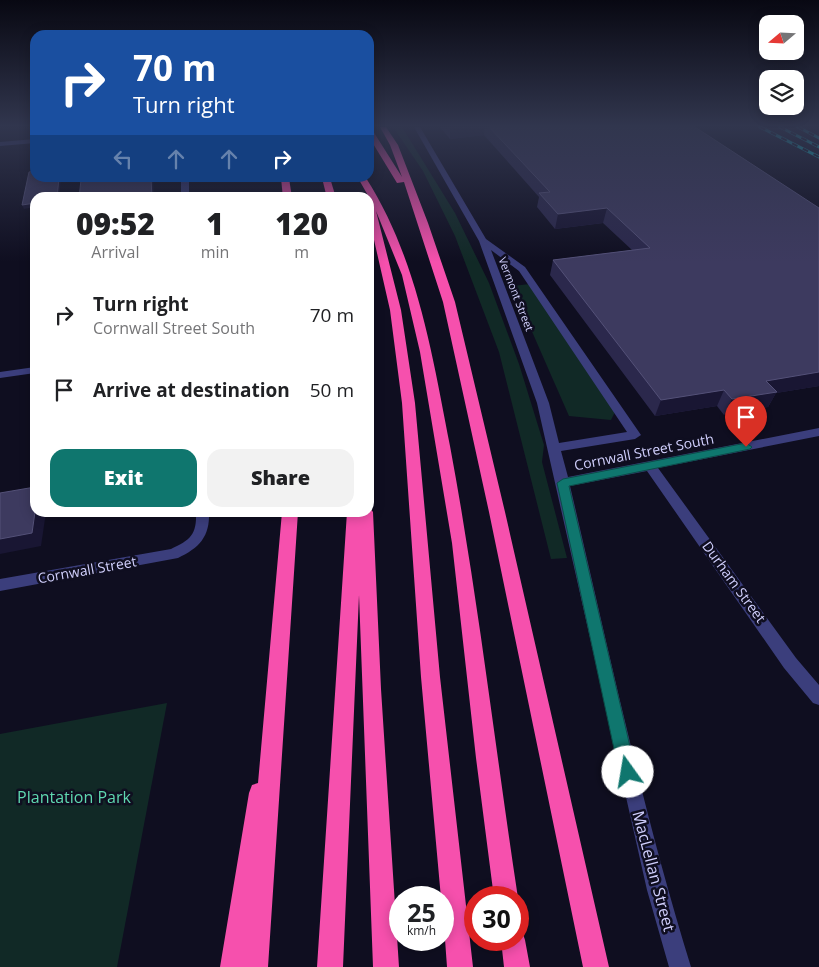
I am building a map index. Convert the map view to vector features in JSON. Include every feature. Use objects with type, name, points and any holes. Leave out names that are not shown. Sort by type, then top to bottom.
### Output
[{"type":"highway","points":[[395,172],[423,223]]},
{"type":"highway","points":[[404,172],[449,302],[491,483],[596,967]]},
{"type":"highway","points":[[374,198],[408,275],[426,352],[460,543],[487,767],[504,886]]},
{"type":"highway","points":[[374,220],[387,270],[398,326],[407,398],[415,471],[427,636],[460,967]]},
{"type":"highway","points":[[256,967],[290,517]]},
{"type":"highway","points":[[330,967],[355,517]]},
{"type":"highway","points":[[365,517],[386,967]]},
{"type":"highway","points":[[233,967],[279,676]]},
{"type":"highway","points":[[378,967],[379,842]]},
{"type":"highway","points":[[515,951],[517,967]]},
{"type":"street","name":"Vermont Street","points":[[443,172],[483,241],[530,363],[555,448],[563,483]]},
{"type":"street","points":[[483,241],[522,269],[635,435],[555,448]]},
{"type":"street","points":[[0,374],[30,371]]},
{"type":"street","name":"Cornwall Street South","points":[[563,483],[819,432]]},
{"type":"street","name":"Durham Street","points":[[650,466],[790,663],[819,697]]},
{"type":"street","name":"MacLellan Street","points":[[563,483],[628,772],[657,890],[680,967]]},
{"type":"street","name":"Cornwall Street","points":[[0,585],[173,554],[190,547],[199,538],[203,525],[202,517]]},
{"type":"green space","points":[[424,172],[430,172],[455,213],[489,283],[519,364],[544,445],[542,462],[567,558],[551,559],[499,352],[455,236]]},
{"type":"green space","points":[[530,284],[615,412],[611,420],[569,416],[512,286]]},
{"type":"green space","name":"Plantation Park","points":[[167,703],[117,967],[0,967],[0,734]]},
{"type":"building","points":[[29,172],[30,182],[59,182],[58,192],[30,192],[30,204],[22,205]]},
{"type":"building","points":[[531,172],[764,172],[819,208],[819,372],[766,381],[777,392],[732,399],[724,390],[661,400],[553,260],[650,248],[607,208],[558,214],[539,193],[550,192]]},
{"type":"building","points":[[81,182],[151,182],[152,192],[80,192]]},
{"type":"building","points":[[30,488],[30,517],[34,517],[32,533],[0,539],[0,493]]},
{"type":"route","points":[[628,772],[563,483],[746,447]]}]
